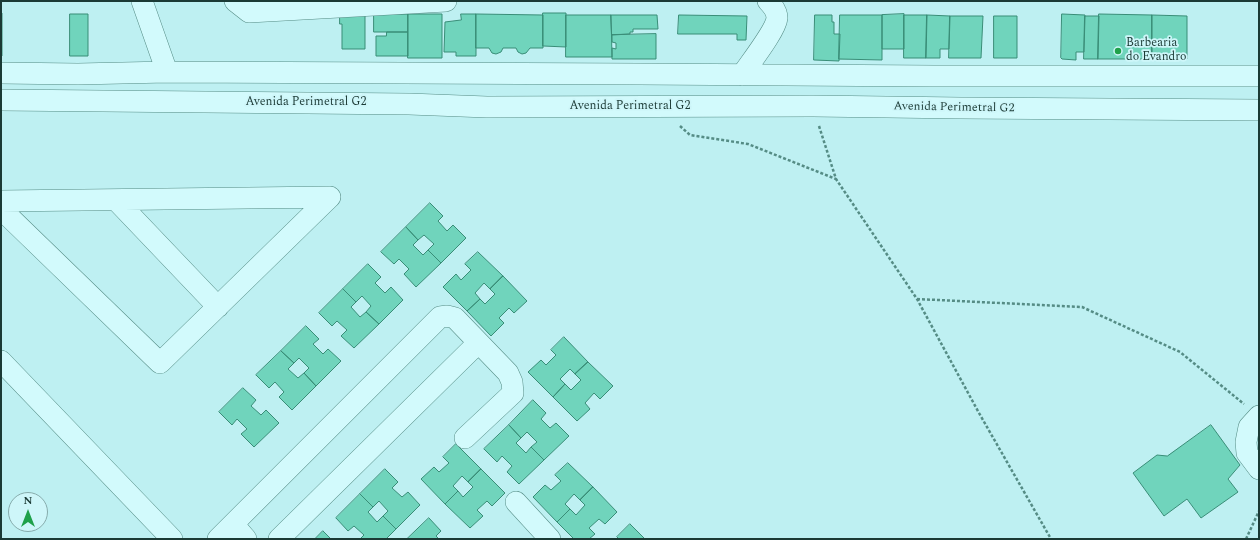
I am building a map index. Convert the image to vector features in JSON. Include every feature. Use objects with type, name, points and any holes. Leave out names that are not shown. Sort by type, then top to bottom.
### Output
[{"type":"street","points":[[142,1],[167,72]]},
{"type":"street","points":[[235,1],[249,12],[446,1]]},
{"type":"street","points":[[742,75],[773,30],[777,17],[773,5],[768,1]]},
{"type":"street","name":"Avenida Perimetral G2","points":[[1,100],[78,89],[167,72],[934,76],[1252,94]]},
{"type":"street","name":"Avenida Perimetral G2","points":[[1,73],[78,89],[487,107],[813,106],[968,108],[1252,94]]},
{"type":"street","points":[[1,92],[78,89],[1252,94]]},
{"type":"street","points":[[1,201],[330,197],[160,363],[1,209]]},
{"type":"street","points":[[116,200],[218,306]]},
{"type":"street","points":[[218,539],[239,531],[440,317],[447,316],[455,318],[508,373],[512,382],[513,393],[466,438]]},
{"type":"street","points":[[279,539],[478,343]]},
{"type":"street","points":[[1,362],[172,539]]},
{"type":"street","points":[[1253,411],[1246,442],[1248,454],[1259,469]]},
{"type":"street","points":[[516,502],[544,537]]},
{"type":"path","points":[[813,106],[836,179],[916,299],[1051,539]]},
{"type":"path","points":[[657,107],[690,135],[748,144],[836,179]]},
{"type":"path","points":[[916,299],[1082,307],[1180,352],[1253,411]]},
{"type":"path","points":[[1246,539],[1259,511]]},
{"type":"building","points":[[2,13],[2,56],[1,56]]},
{"type":"building","points":[[543,13],[566,13],[566,47],[543,46]]},
{"type":"building","points":[[70,14],[88,14],[88,56],[70,56]]},
{"type":"building","points":[[340,14],[365,14],[365,49],[342,49],[342,24],[340,24]]},
{"type":"building","points":[[374,14],[408,14],[408,32],[374,32]]},
{"type":"building","points":[[408,14],[442,14],[442,58],[408,58]]},
{"type":"building","points":[[461,14],[476,14],[476,56],[456,56],[456,52],[444,52],[445,22],[461,20]]},
{"type":"building","points":[[476,14],[543,15],[543,48],[530,48],[526,53],[522,54],[518,52],[516,48],[503,48],[501,52],[496,54],[492,53],[489,48],[476,48]]},
{"type":"building","points":[[904,14],[904,49],[882,49],[882,15]]},
{"type":"building","points":[[1062,14],[1085,15],[1084,52],[1076,52],[1076,60],[1061,58]]},
{"type":"building","points":[[1099,14],[1152,15],[1152,59],[1098,59]]},
{"type":"building","points":[[566,15],[611,15],[612,57],[566,57]]},
{"type":"building","points":[[611,15],[657,15],[658,29],[633,29],[633,32],[630,32],[630,34],[612,35]]},
{"type":"building","points":[[679,15],[747,16],[746,40],[737,40],[737,34],[678,34]]},
{"type":"building","points":[[815,15],[832,15],[832,22],[834,22],[834,34],[840,34],[839,61],[814,60]]},
{"type":"building","points":[[840,15],[882,15],[882,60],[839,59]]},
{"type":"building","points":[[904,15],[927,15],[926,58],[904,58]]},
{"type":"building","points":[[927,15],[950,16],[949,49],[940,49],[940,58],[926,58]]},
{"type":"building","points":[[1152,15],[1187,16],[1187,59],[1152,59]]},
{"type":"building","points":[[950,16],[983,16],[981,58],[949,58]]},
{"type":"building","points":[[994,16],[1017,16],[1017,58],[994,58]]},
{"type":"building","points":[[1085,16],[1099,16],[1098,59],[1084,59]]},
{"type":"building","points":[[387,32],[408,32],[408,56],[376,56],[376,36],[386,36]]},
{"type":"building","points":[[656,34],[656,59],[612,59],[612,48],[616,49],[616,43],[612,42],[612,35]]},
{"type":"building","points":[[430,203],[443,216],[438,221],[447,231],[453,225],[466,238],[441,263],[428,250],[434,244],[424,235],[418,240],[406,227]]},
{"type":"building","points":[[406,227],[418,240],[413,245],[423,255],[428,250],[441,263],[416,287],[404,274],[409,269],[399,259],[394,264],[381,252]]},
{"type":"building","points":[[478,252],[503,276],[490,289],[484,283],[475,293],[480,299],[467,311],[443,287],[456,274],[461,280],[471,270],[465,264]]},
{"type":"building","points":[[368,264],[381,277],[375,283],[385,293],[391,287],[403,300],[379,324],[366,312],[371,306],[362,296],[356,302],[343,289]]},
{"type":"building","points":[[503,276],[527,301],[514,313],[509,308],[499,318],[504,323],[491,336],[467,311],[480,299],[485,304],[495,294],[490,289]]},
{"type":"building","points":[[343,289],[356,302],[351,307],[360,317],[366,312],[379,324],[354,348],[341,336],[347,330],[337,321],[332,326],[319,313]]},
{"type":"building","points":[[306,326],[319,339],[313,344],[323,354],[328,349],[341,361],[316,386],[304,373],[309,368],[299,358],[294,363],[281,351]]},
{"type":"building","points":[[564,337],[588,362],[575,374],[570,369],[560,379],[565,384],[553,397],[528,372],[541,360],[546,365],[556,355],[551,350]]},
{"type":"building","points":[[281,351],[294,363],[288,369],[298,378],[304,373],[316,386],[292,410],[279,397],[284,392],[275,382],[269,388],[256,375]]},
{"type":"building","points":[[588,362],[613,386],[600,399],[594,393],[585,403],[590,409],[577,421],[553,397],[565,384],[571,390],[581,380],[575,374]]},
{"type":"building","points":[[243,388],[256,400],[251,406],[261,415],[266,410],[279,423],[254,447],[241,434],[247,429],[237,419],[232,425],[219,412]]},
{"type":"building","points":[[533,400],[546,413],[541,419],[550,428],[556,423],[569,436],[544,460],[531,447],[537,442],[527,432],[521,438],[509,425]]},
{"type":"building","points":[[509,425],[521,438],[516,443],[526,453],[531,447],[544,460],[519,484],[507,472],[512,466],[502,456],[497,462],[484,449]]},
{"type":"building","points":[[1211,425],[1240,465],[1228,479],[1238,492],[1201,518],[1187,499],[1164,516],[1133,473],[1157,455],[1167,456]]},
{"type":"building","points":[[456,444],[481,469],[468,482],[462,476],[453,486],[458,491],[445,504],[421,479],[434,467],[439,472],[449,463],[443,457]]},
{"type":"building","points":[[568,463],[593,487],[580,500],[574,494],[565,504],[570,509],[557,522],[533,497],[545,485],[551,490],[561,481],[555,475]]},
{"type":"building","points":[[385,469],[398,482],[392,488],[402,497],[408,492],[420,505],[396,529],[383,516],[388,511],[379,501],[373,507],[360,494]]},
{"type":"building","points":[[481,469],[505,493],[492,506],[487,501],[477,510],[483,516],[470,528],[445,504],[458,491],[463,497],[473,487],[468,482]]},
{"type":"building","points":[[593,487],[617,512],[605,524],[599,519],[589,528],[595,534],[589,539],[574,539],[557,522],[570,509],[576,515],[585,505],[580,500]]},
{"type":"building","points":[[360,494],[373,507],[368,512],[377,522],[383,516],[396,529],[386,539],[360,539],[364,535],[354,526],[348,531],[336,518]]},
{"type":"building","points":[[429,518],[441,531],[436,536],[439,539],[407,539]]},
{"type":"building","points":[[630,524],[645,539],[619,539],[617,537]]},
{"type":"building","points":[[323,531],[331,539],[315,539]]},
{"type":"place","name":"Barbearia do Evandro","points":[[1118,51]]}]
